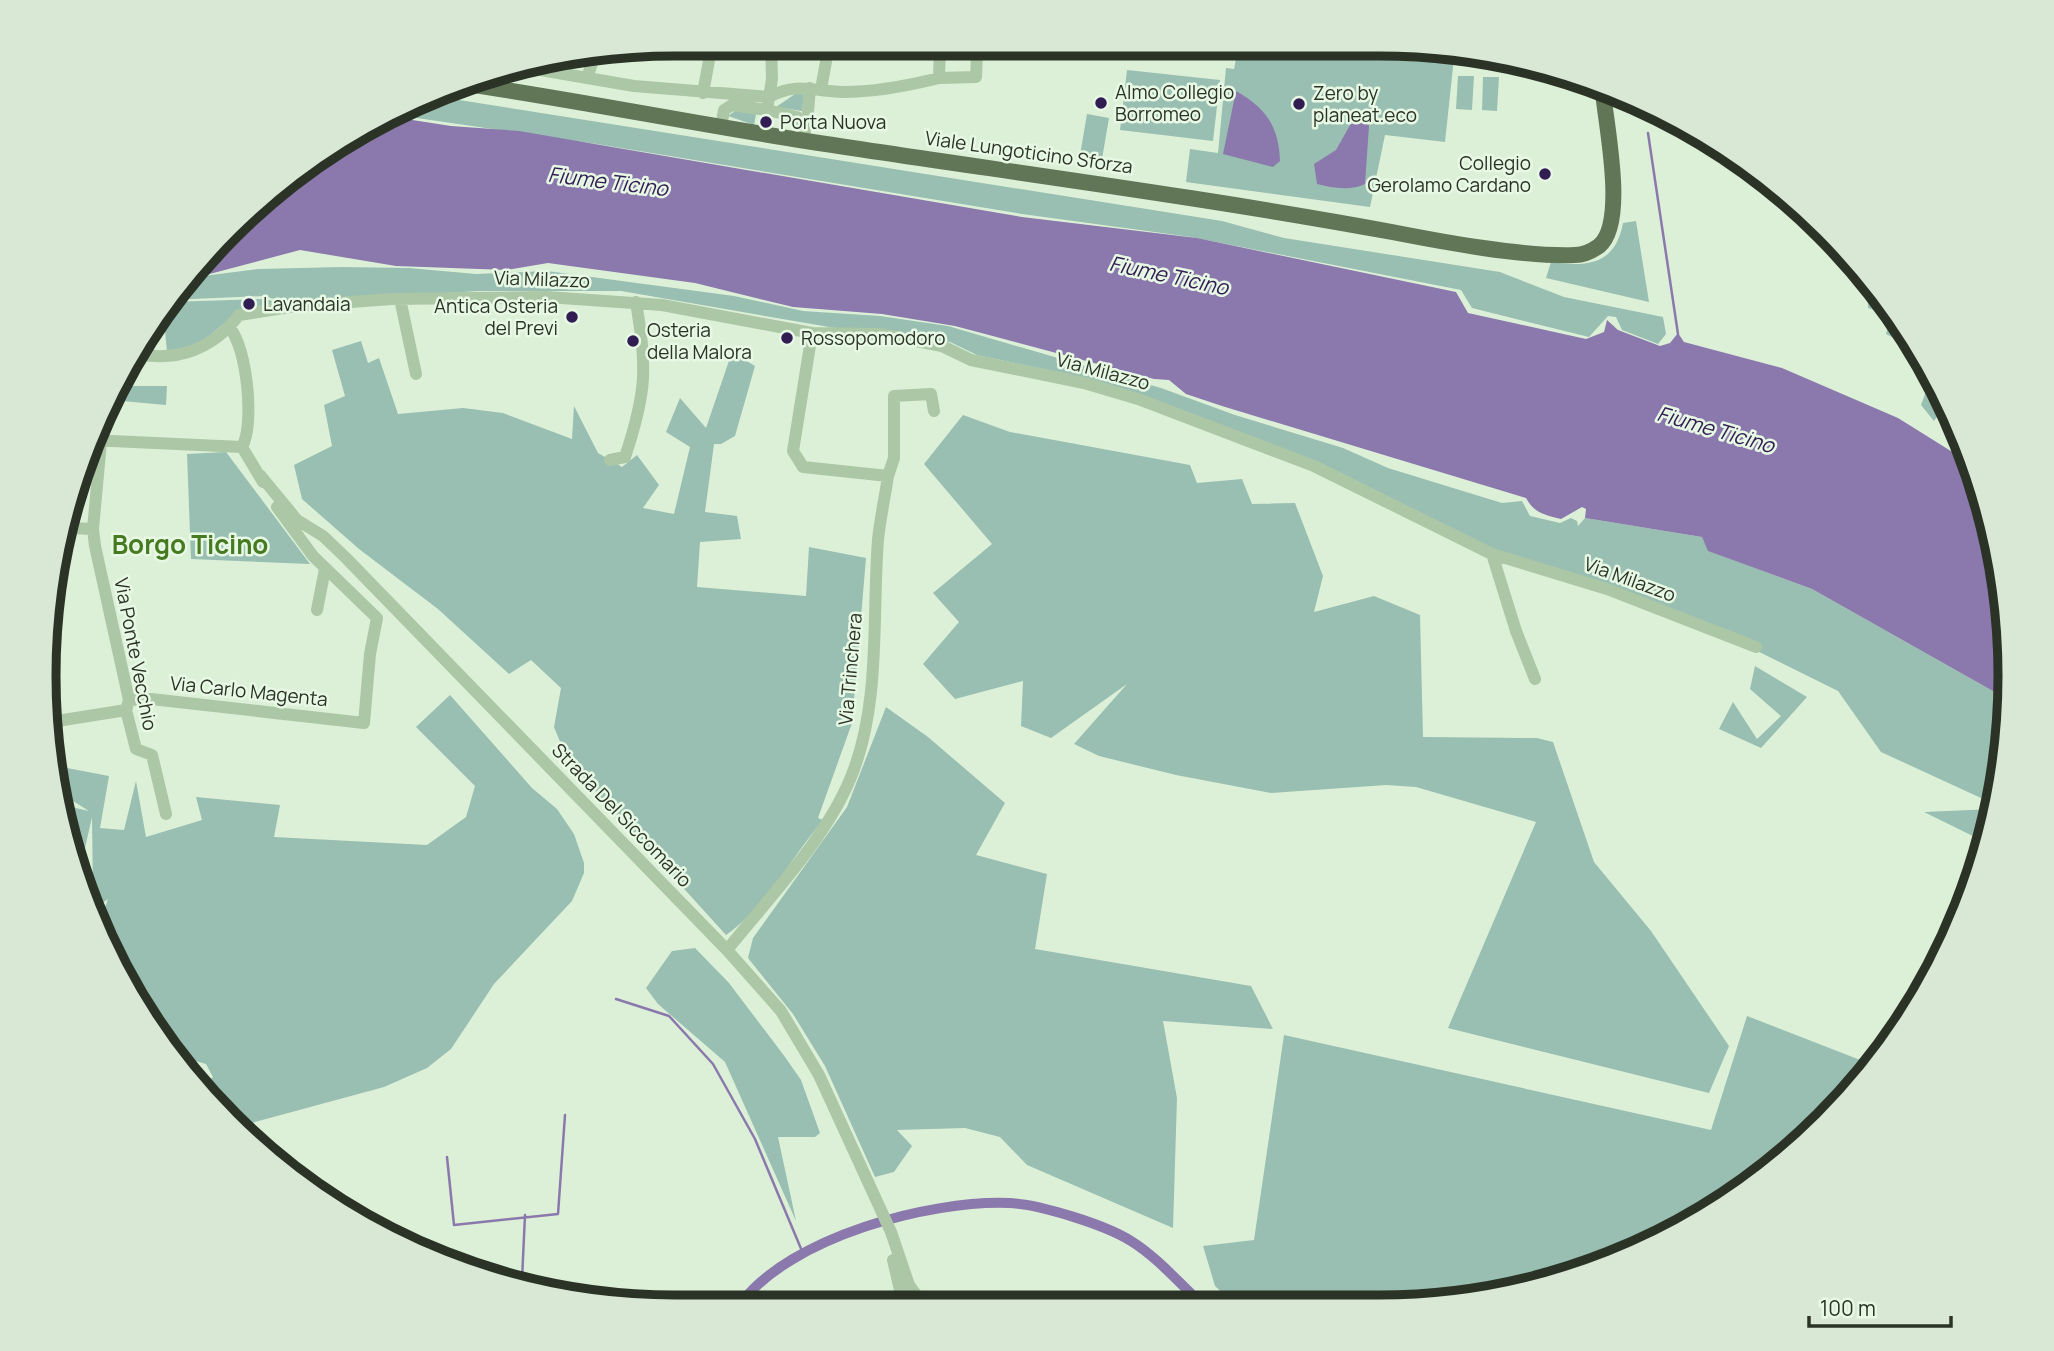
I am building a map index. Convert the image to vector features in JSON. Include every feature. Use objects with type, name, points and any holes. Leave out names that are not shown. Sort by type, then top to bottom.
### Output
[{"type":"main road","name":"Viale Lungoticino Sforza","points":[[487,86],[806,141],[1156,191],[1412,236],[1538,253],[1578,255],[1591,251],[1609,232],[1613,212],[1604,98]]},
{"type":"street","points":[[703,93],[710,56]]},
{"type":"street","points":[[768,104],[770,56]]},
{"type":"street","points":[[808,112],[826,56]]},
{"type":"street","points":[[939,78],[940,56]]},
{"type":"street","points":[[721,127],[724,110],[732,105],[768,104],[787,87],[842,92],[895,89],[939,78],[976,77],[977,56]]},
{"type":"street","points":[[587,78],[593,61]]},
{"type":"street","points":[[544,71],[768,104],[797,117],[804,127],[806,141]]},
{"type":"street","name":"Via Milazzo","points":[[146,355],[163,357],[195,352],[229,327],[239,315],[296,306],[400,299],[524,296],[636,302],[812,334],[880,334],[942,346],[971,359],[1111,390],[1314,466],[1492,554],[1607,589],[1756,646]]},
{"type":"street","points":[[400,299],[416,374]]},
{"type":"street","points":[[610,460],[625,457],[641,408],[645,361],[636,302]]},
{"type":"street","points":[[229,327],[236,339],[247,392],[249,427],[242,447],[292,529],[325,569],[317,610]]},
{"type":"street","points":[[812,334],[793,451],[798,462],[803,467],[888,477]]},
{"type":"street","name":"Via Trinchera","points":[[727,950],[808,848],[851,778],[867,718],[878,537],[888,477],[894,458],[894,397],[931,394],[934,411]]},
{"type":"street","name":"Via Ponte Vecchio","points":[[102,441],[242,447]]},
{"type":"street","name":"Via Ponte Vecchio","points":[[95,459],[93,530],[100,576],[136,749],[152,755],[166,814]]},
{"type":"street","name":"Strada Del Siccomario","points":[[260,475],[297,520],[323,536],[346,558],[727,950],[780,1011],[819,1076],[891,1232]]},
{"type":"street","points":[[74,528],[93,530]]},
{"type":"street","points":[[1492,554],[1516,631],[1535,679]]},
{"type":"street","name":"Via Carlo Magenta","points":[[57,721],[127,705],[161,701],[365,723],[370,654],[377,618],[325,569]]},
{"type":"street","points":[[891,1232],[894,1268],[901,1295]]},
{"type":"street","points":[[891,1232],[909,1285],[916,1295]]},
{"type":"shaded area","points":[[1236,56],[1378,56],[1454,60],[1445,142],[1385,135],[1370,207],[1186,182],[1190,149],[1218,153],[1226,68],[1234,69]]},
{"type":"shaded area","points":[[1127,70],[1220,80],[1213,141],[1120,130]]},
{"type":"shaded area","points":[[1458,76],[1474,76],[1472,110],[1456,109]]},
{"type":"shaded area","points":[[1483,77],[1499,77],[1497,111],[1482,110]]},
{"type":"shaded area","points":[[798,92],[804,93],[802,111],[776,107]]},
{"type":"shaded area","points":[[450,99],[1222,221],[1284,238],[1500,272],[1564,297],[1663,317],[1666,334],[1658,344],[1622,330],[1616,317],[1608,316],[1589,337],[1472,308],[1461,290],[1191,237],[1022,214],[597,144],[409,117]]},
{"type":"shaded area","points":[[735,111],[756,114],[754,125],[728,116]]},
{"type":"shaded area","points":[[1087,114],[1109,118],[1102,159],[1080,155]]},
{"type":"shaded area","points":[[1636,221],[1649,302],[1546,278],[1551,262],[1587,263],[1606,256],[1619,237],[1623,223]]},
{"type":"shaded area","points":[[409,268],[476,274],[547,271],[734,296],[803,311],[880,316],[948,326],[1161,388],[1235,415],[1343,448],[1388,468],[1502,503],[1522,501],[1530,516],[1560,523],[1571,518],[1577,521],[1578,526],[1585,518],[1702,537],[1709,551],[1812,589],[1998,694],[1993,756],[1985,800],[1881,752],[1838,691],[1745,645],[1490,548],[1130,391],[1091,379],[977,355],[950,342],[883,330],[835,328],[621,291],[479,291],[288,303],[264,296],[183,299],[202,276],[258,269]]},
{"type":"shaded area","points":[[1868,296],[1880,312],[1868,308]]},
{"type":"shaded area","points":[[266,299],[286,306],[235,314],[193,350],[167,352],[164,325],[181,302]]},
{"type":"shaded area","points":[[1889,324],[1900,341],[1886,334]]},
{"type":"shaded area","points":[[361,341],[368,363],[379,358],[398,414],[463,408],[503,413],[572,439],[574,406],[598,453],[622,467],[637,455],[659,485],[643,508],[674,514],[690,447],[666,432],[680,398],[706,428],[732,352],[755,366],[735,436],[721,444],[714,444],[705,512],[737,516],[741,539],[700,542],[697,587],[806,596],[809,547],[866,558],[852,723],[818,818],[823,820],[766,896],[726,935],[588,783],[563,749],[554,727],[561,688],[531,660],[509,674],[438,609],[359,549],[302,499],[294,465],[332,446],[324,405],[345,396],[332,350]]},
{"type":"shaded area","points":[[128,386],[167,386],[166,405],[121,401]]},
{"type":"shaded area","points":[[1927,389],[1939,413],[1934,421],[1921,405]]},
{"type":"shaded area","points":[[963,415],[1010,432],[1190,465],[1197,483],[1242,479],[1252,504],[1295,503],[1323,576],[1314,612],[1374,596],[1420,615],[1423,737],[1537,738],[1553,742],[1594,862],[1651,931],[1729,1046],[1709,1093],[1448,1028],[1536,822],[1416,787],[1386,785],[1271,793],[1176,775],[1099,756],[1074,744],[1127,684],[1051,738],[1021,726],[1023,681],[955,699],[923,664],[959,622],[933,593],[992,544],[924,464]]},
{"type":"shaded area","points":[[226,452],[310,564],[191,559],[187,454]]},
{"type":"shaded area","points":[[1755,666],[1807,697],[1761,748],[1719,729],[1733,702],[1757,739],[1781,716],[1750,689]]},
{"type":"shaded area","points":[[450,695],[532,788],[557,809],[574,834],[584,863],[584,873],[572,901],[494,984],[451,1049],[427,1068],[384,1087],[248,1124],[208,1081],[213,1077],[206,1064],[189,1059],[184,1053],[160,1020],[120,949],[103,913],[108,899],[100,905],[93,885],[92,817],[83,856],[70,807],[89,811],[73,801],[69,802],[65,778],[67,768],[109,776],[100,828],[124,830],[136,781],[146,837],[202,820],[196,797],[280,805],[274,837],[427,845],[466,817],[475,786],[416,727]]},
{"type":"shaded area","points":[[886,707],[928,737],[1005,803],[976,855],[1047,874],[1035,949],[1251,986],[1273,1029],[1163,1021],[1177,1098],[1173,1228],[1027,1165],[1000,1137],[965,1128],[897,1130],[912,1146],[894,1172],[875,1177],[825,1066],[793,1014],[748,958],[753,938],[847,807]]},
{"type":"shaded area","points":[[1983,809],[1976,838],[1924,812]]},
{"type":"shaded area","points":[[695,948],[729,983],[801,1080],[820,1133],[815,1137],[778,1137],[796,1221],[725,1062],[658,1004],[646,988],[672,951]]},
{"type":"shaded area","points":[[1747,1016],[1863,1061],[1817,1114],[1756,1167],[1723,1191],[1616,1248],[1539,1274],[1459,1290],[1419,1294],[1224,1295],[1215,1286],[1203,1246],[1254,1240],[1284,1035],[1711,1130]]},
{"type":"water","points":[[1236,91],[1255,104],[1274,128],[1280,161],[1273,167],[1223,154]]},
{"type":"water","name":"Fiume Ticino","points":[[405,119],[451,126],[519,131],[1022,217],[1197,238],[1456,292],[1468,313],[1586,339],[1604,332],[1607,320],[1618,330],[1660,346],[1670,343],[1678,333],[1684,342],[1782,368],[1898,418],[1957,455],[1977,515],[1993,595],[1997,635],[1998,694],[1812,589],[1708,551],[1702,537],[1585,518],[1586,509],[1582,507],[1561,519],[1550,516],[1536,510],[1526,498],[1222,406],[1186,394],[1169,380],[1154,379],[955,326],[882,314],[793,307],[695,283],[548,263],[507,270],[396,266],[300,250],[203,276],[237,237],[298,184],[331,160]]},
{"type":"water","points":[[1362,119],[1369,126],[1365,184],[1335,188],[1317,184],[1314,164],[1336,150],[1353,120]]},
{"type":"waterway","points":[[1648,133],[1678,334]]},
{"type":"waterway","points":[[616,999],[669,1016],[713,1064],[755,1139],[802,1251]]},
{"type":"waterway","points":[[447,1157],[454,1225],[558,1214],[565,1115]]},
{"type":"waterway","points":[[749,1295],[764,1280],[793,1259],[864,1227],[940,1208],[1009,1203],[1054,1211],[1120,1235],[1150,1255],[1193,1295]]},
{"type":"waterway","points":[[522,1276],[525,1215]]},
{"type":"place","name":"Almo Collegio Borromeo","points":[[1101,103]]},
{"type":"place","name":"Zero by planeat.eco","points":[[1299,104]]},
{"type":"place","name":"Porta Nuova","points":[[766,122]]},
{"type":"place","name":"Collegio Gerolamo Cardano","points":[[1545,174]]},
{"type":"place","name":"Lavandaia","points":[[249,304]]},
{"type":"place","name":"Antica Osteria del Previ","points":[[572,317]]},
{"type":"place","name":"Rossopomodoro","points":[[787,338]]},
{"type":"place","name":"Osteria della Malora","points":[[633,341]]},
{"type":"district","name":"Borgo Ticino","points":[[190,544]]}]
